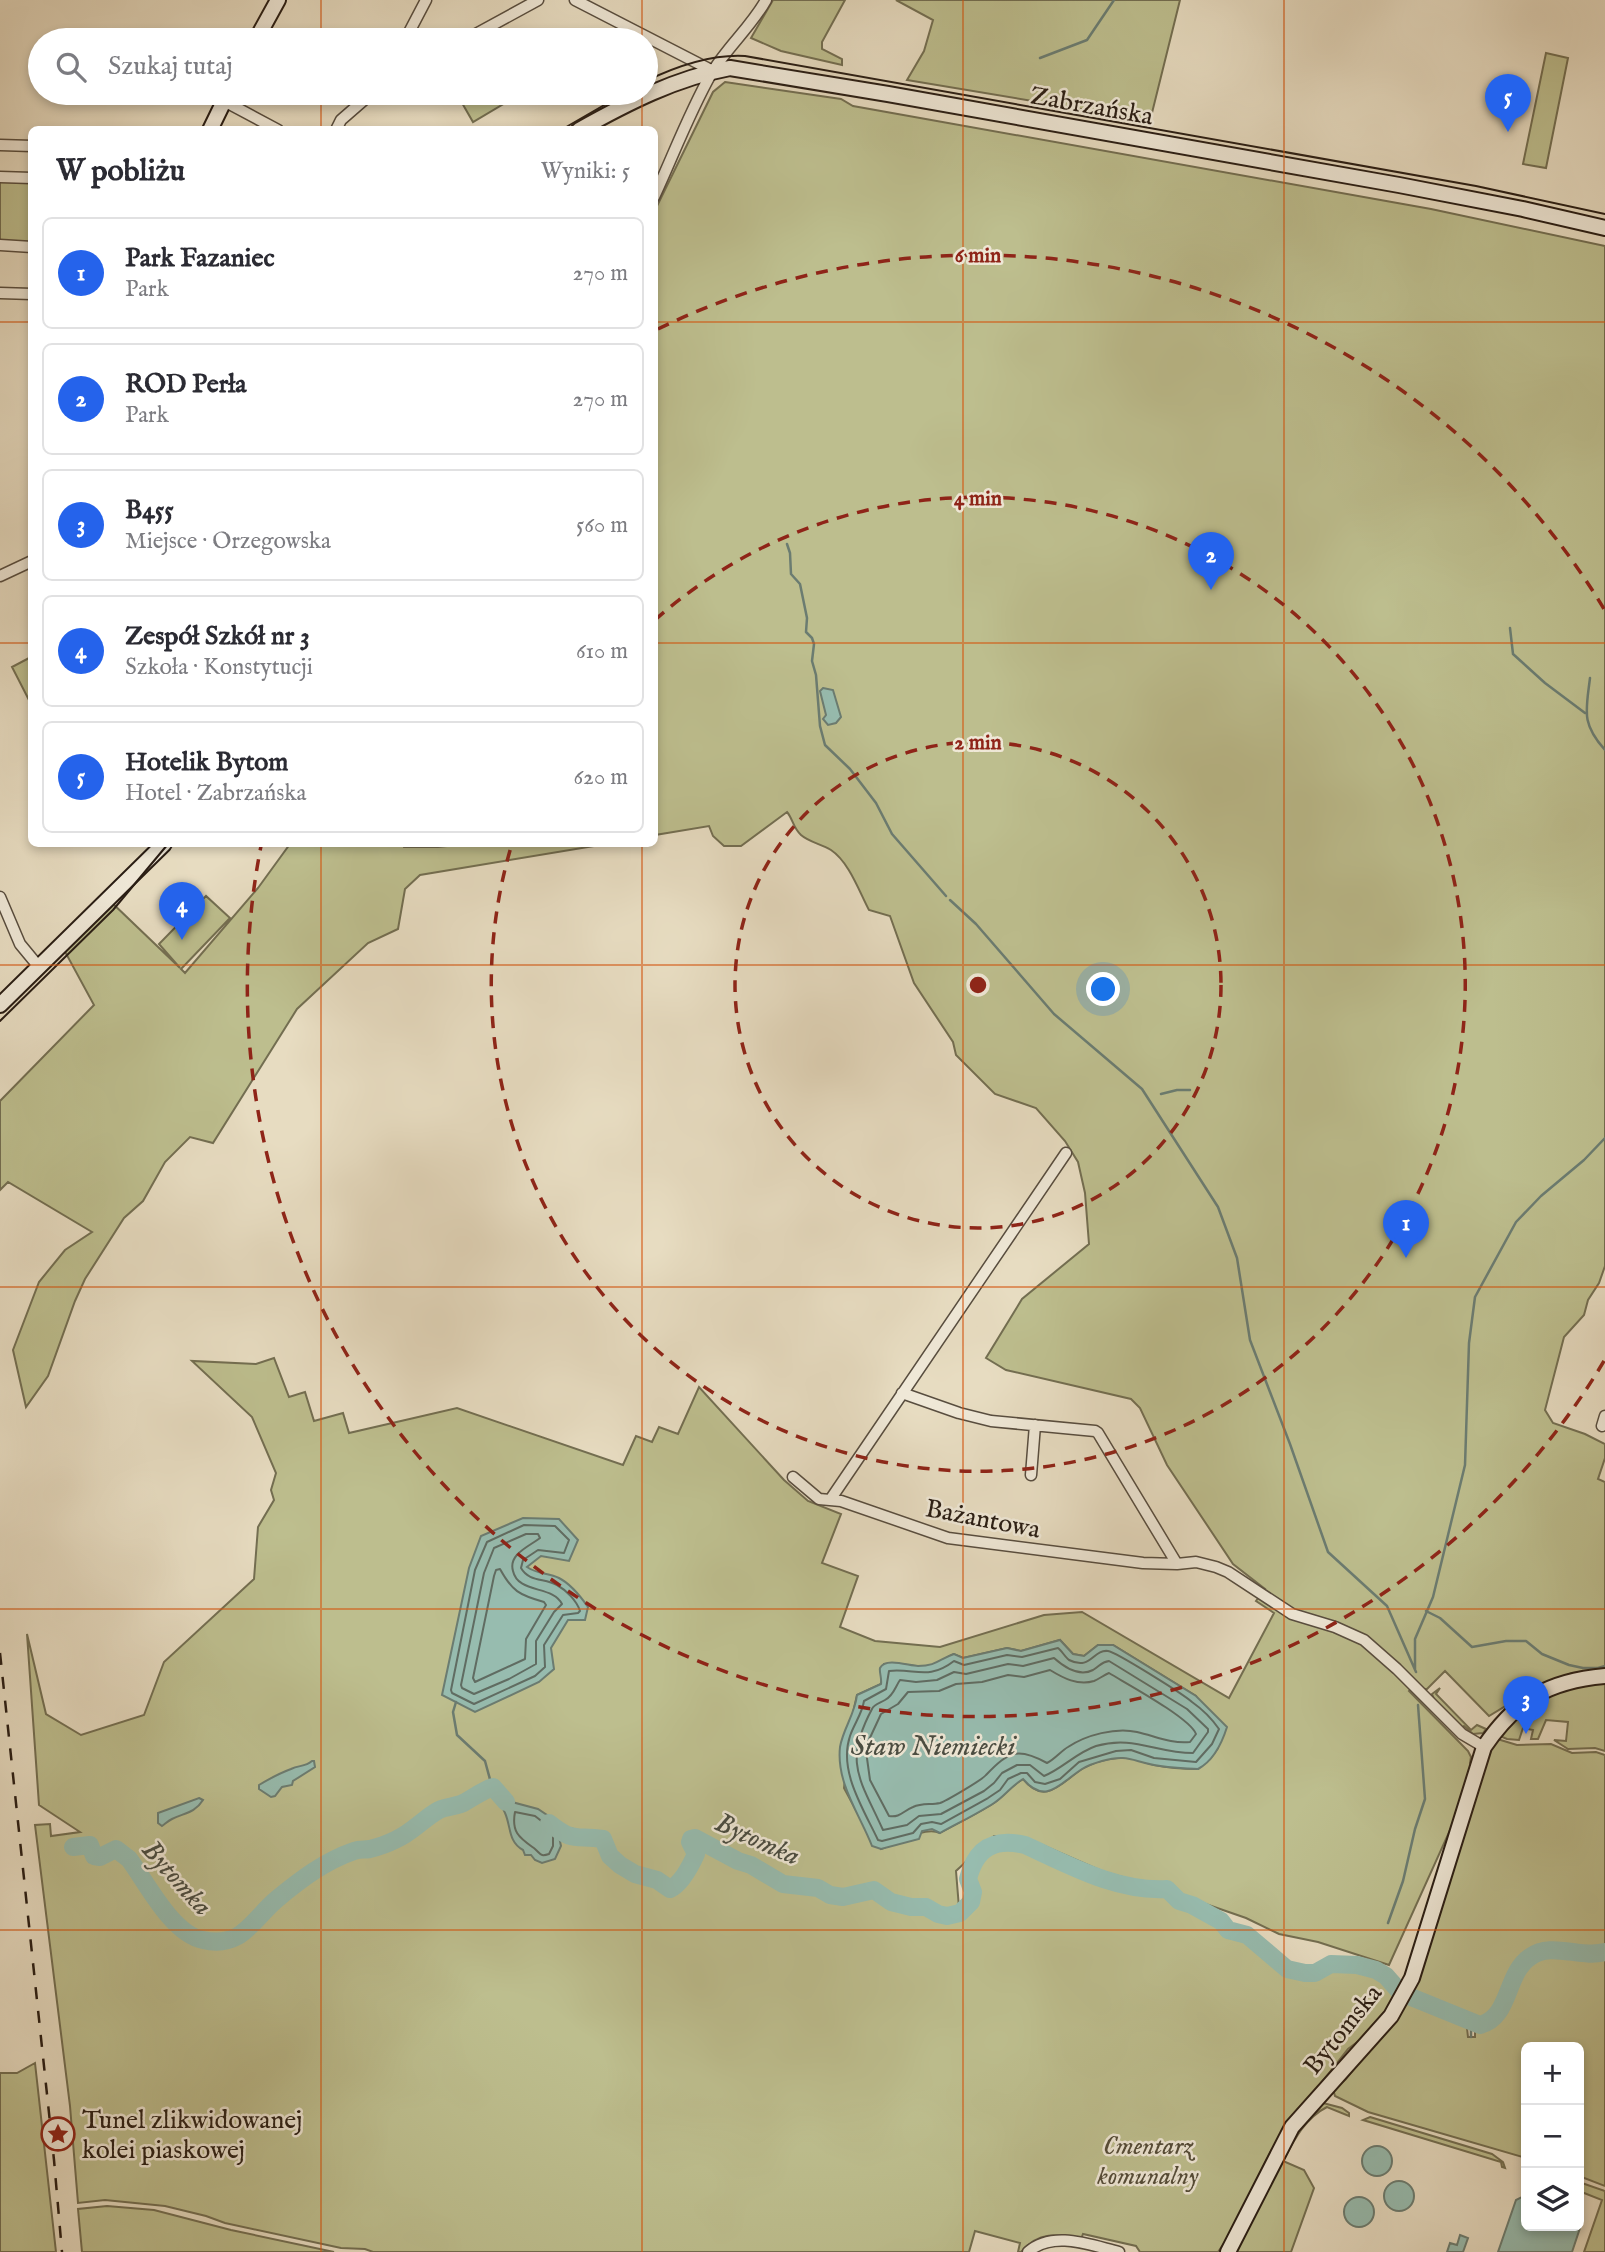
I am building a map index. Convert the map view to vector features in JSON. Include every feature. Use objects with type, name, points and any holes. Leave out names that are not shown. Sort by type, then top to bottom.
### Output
[{"type":"street","points":[[263,28],[278,0]]},
{"type":"street","points":[[411,28],[426,0]]},
{"type":"street","points":[[487,28],[538,0]]},
{"type":"street","points":[[575,0],[629,28]]},
{"type":"street","points":[[658,188],[713,71],[756,18],[766,0]]},
{"type":"street","points":[[658,43],[713,71]]},
{"type":"street","name":"Zabrzańska","points":[[658,90],[713,71],[730,68],[746,70],[1388,183],[1605,228]]},
{"type":"street","points":[[212,126],[222,105]]},
{"type":"street","points":[[239,105],[272,126]]},
{"type":"street","points":[[338,126],[358,105]]},
{"type":"street","name":"Zabrzańska","points":[[587,126],[626,105]]},
{"type":"street","points":[[0,145],[28,146]]},
{"type":"street","points":[[0,177],[28,178]]},
{"type":"street","points":[[0,245],[28,247]]},
{"type":"street","points":[[0,293],[28,294]]},
{"type":"street","points":[[0,576],[28,563]]},
{"type":"street","points":[[0,1005],[161,847]]},
{"type":"street","points":[[0,897],[20,944],[39,967]]},
{"type":"street","points":[[830,1500],[1066,1153]]},
{"type":"street","points":[[902,1393],[952,1411],[991,1421],[1098,1433],[1177,1564]]},
{"type":"street","points":[[1031,1475],[1035,1425]]},
{"type":"street","name":"Bażantowa","points":[[793,1477],[820,1499],[841,1501],[956,1540],[1143,1563],[1196,1562],[1216,1567],[1292,1614],[1356,1636],[1397,1669],[1462,1734],[1483,1747]]},
{"type":"street","points":[[1483,1747],[1501,1723],[1527,1700],[1563,1683],[1605,1676]]},
{"type":"street","name":"Bytomska","points":[[1228,2252],[1292,2127],[1391,2016],[1412,1978],[1483,1747]]},
{"type":"street","points":[[1028,2252],[1035,2245],[1060,2240],[1119,2252]]},
{"type":"green space","points":[[773,0],[845,0],[822,42],[822,49],[842,59],[842,65],[781,51],[751,38]]},
{"type":"green space","points":[[896,0],[1180,0],[1151,117],[1147,120],[907,80],[924,51],[933,20]]},
{"type":"green space","points":[[1546,53],[1568,58],[1546,168],[1523,164]]},
{"type":"green space","name":"Cmentarz komunalny","points":[[725,82],[841,99],[853,106],[1431,209],[1605,246],[1605,1266],[1599,1283],[1588,1300],[1584,1315],[1564,1337],[1545,1410],[1553,1423],[1605,1444],[1605,1458],[1598,1479],[1605,1482],[1605,1670],[1572,1673],[1535,1688],[1489,1716],[1445,1671],[1427,1689],[1417,1683],[1409,1691],[1468,1751],[1472,1765],[1451,1828],[1389,1965],[1318,1942],[1279,1934],[1246,1918],[1148,1884],[1104,1872],[1040,1844],[994,1836],[956,1871],[960,1920],[970,1913],[976,1904],[977,1893],[972,1881],[977,1866],[991,1848],[1013,1846],[1033,1852],[1075,1873],[1132,1888],[1167,1892],[1185,1906],[1219,1923],[1228,1933],[1249,1940],[1283,1970],[1306,1976],[1321,1974],[1333,1967],[1366,1969],[1384,1979],[1397,1994],[1391,2006],[1364,2037],[1348,2049],[1285,2129],[1218,2252],[1140,2252],[1136,2246],[1083,2234],[1081,2239],[1056,2235],[1041,2237],[1018,2252],[1020,2243],[975,2231],[969,2252],[373,2252],[341,2248],[225,2223],[165,2206],[105,2200],[78,2203],[70,2106],[35,1825],[50,1824],[51,1836],[80,1832],[39,1805],[27,1634],[46,1714],[81,1735],[144,1715],[164,1662],[254,1579],[258,1527],[274,1500],[271,1490],[276,1473],[252,1417],[192,1361],[256,1364],[274,1358],[289,1397],[305,1392],[314,1421],[343,1413],[349,1433],[457,1408],[623,1465],[636,1436],[652,1442],[659,1427],[678,1434],[699,1387],[784,1480],[808,1501],[841,1514],[822,1563],[858,1576],[840,1627],[875,1641],[940,1647],[1044,1615],[1082,1612],[1229,1698],[1274,1613],[1256,1601],[1265,1589],[1233,1564],[1167,1465],[1140,1408],[1131,1399],[1006,1370],[986,1358],[1022,1299],[1089,1244],[1085,1193],[1078,1162],[1065,1141],[1036,1108],[995,1094],[956,1055],[953,1042],[914,983],[890,916],[869,910],[843,862],[831,850],[801,835],[787,812],[741,846],[724,846],[713,836],[709,826],[658,834],[658,204],[713,92]],"holes":[[[1060,1640],[1073,1654],[1084,1656],[1098,1645],[1113,1645],[1196,1696],[1218,1748],[1210,1759],[1198,1769],[1165,1767],[1123,1758],[1104,1760],[1082,1769],[1046,1792],[1031,1787],[1023,1779],[994,1803],[940,1833],[919,1833],[881,1849],[844,1788],[857,1695],[881,1684],[884,1664],[929,1666],[954,1654],[963,1658],[1007,1648],[1021,1651]]]},
{"type":"green space","points":[[463,105],[502,105],[473,122]]},
{"type":"green space","points":[[0,181],[28,182],[28,243],[0,241]]},
{"type":"green space","points":[[28,659],[28,698],[12,667]]},
{"type":"green space","points":[[288,847],[588,847],[420,875],[405,889],[398,929],[368,943],[297,1009],[213,1143],[190,1137],[165,1162],[143,1201],[124,1218],[85,1279],[48,1376],[26,1407],[13,1350],[39,1282],[65,1250],[92,1232],[8,1182],[0,1190],[0,1101],[94,1005],[63,948],[109,900],[180,968],[159,944],[206,896],[230,918],[181,969],[185,973],[258,888]]},
{"type":"green space","points":[[1605,1678],[1605,1751],[1595,1748],[1568,1749],[1554,1740],[1566,1741],[1568,1722],[1546,1720],[1538,1739],[1531,1739],[1533,1730],[1523,1728],[1519,1740],[1495,1734],[1536,1698]]},
{"type":"green space","points":[[1440,1688],[1436,1694],[1471,1730],[1477,1725],[1486,1729],[1483,1733],[1473,1734],[1464,1726],[1462,1728],[1434,1699],[1432,1694]]},
{"type":"green space","points":[[1494,1738],[1517,1745],[1551,1744],[1572,1753],[1596,1752],[1605,1755],[1605,1947],[1561,1945],[1531,1950],[1515,1965],[1492,2011],[1485,2018],[1472,2019],[1410,1993]]},
{"type":"green space","points":[[1544,1954],[1585,1957],[1605,1955],[1605,2186],[1584,2178],[1584,2042],[1521,2042],[1521,2157],[1368,2112],[1335,2096],[1333,2089],[1346,2079],[1405,1999],[1463,2024],[1467,2028],[1468,2037],[1475,2037],[1475,2027],[1486,2027],[1500,2016],[1520,1970],[1531,1960]]},
{"type":"green space","points":[[35,2063],[56,2252],[0,2252],[0,2073],[17,2073]]},
{"type":"green space","points":[[1323,2103],[1342,2108],[1349,2116],[1327,2107],[1319,2112],[1301,2130],[1283,2161],[1304,2170],[1314,2188],[1291,2252],[1235,2252],[1288,2141]]},
{"type":"green space","points":[[1370,2117],[1492,2154],[1503,2162],[1505,2168],[1501,2162],[1363,2120]]},
{"type":"green space","points":[[1584,2184],[1605,2191],[1605,2252],[1584,2252],[1602,2200],[1584,2193]]},
{"type":"green space","points":[[107,2206],[154,2210],[334,2252],[82,2252],[78,2209]]},
{"type":"water","points":[[823,688],[833,690],[841,717],[836,723],[828,725],[823,719],[826,715],[820,691]]},
{"type":"water","points":[[523,1518],[559,1519],[578,1540],[569,1561],[541,1556],[527,1567],[559,1578],[572,1587],[588,1607],[585,1620],[568,1620],[551,1648],[554,1669],[539,1682],[475,1712],[442,1695],[469,1568],[481,1536]]},
{"type":"water","name":"Staw Niemiecki","points":[[1060,1640],[1073,1654],[1084,1656],[1098,1645],[1113,1645],[1196,1696],[1227,1727],[1220,1745],[1198,1769],[1160,1766],[1124,1758],[1111,1759],[1084,1768],[1060,1785],[1046,1791],[1031,1787],[1023,1779],[994,1803],[940,1833],[932,1829],[922,1831],[919,1839],[881,1849],[872,1846],[845,1786],[840,1747],[857,1695],[881,1684],[880,1668],[887,1663],[930,1665],[954,1654],[963,1658],[1007,1648],[1021,1651]]},
{"type":"water","points":[[312,1761],[315,1767],[293,1781],[292,1785],[282,1787],[275,1796],[271,1797],[259,1789],[259,1785],[271,1778]]},
{"type":"water","points":[[492,1782],[512,1802],[538,1809],[561,1827],[574,1829],[567,1839],[559,1837],[561,1846],[555,1859],[542,1863],[531,1855],[525,1855],[518,1847],[503,1809],[488,1788]]},
{"type":"water","points":[[199,1798],[203,1800],[193,1810],[162,1826],[158,1823],[158,1813]]},
{"type":"water","points":[[1377,2146],[1388,2150],[1392,2161],[1388,2172],[1377,2176],[1366,2172],[1362,2161],[1366,2150]]},
{"type":"water","points":[[1399,2181],[1410,2185],[1414,2196],[1410,2207],[1399,2211],[1388,2207],[1384,2196],[1388,2185]]},
{"type":"water","points":[[1359,2197],[1370,2201],[1374,2212],[1370,2223],[1359,2227],[1348,2223],[1344,2212],[1348,2201]]},
{"type":"water","points":[[1521,2198],[1521,2231],[1579,2231],[1572,2252],[1498,2252],[1516,2200]]},
{"type":"water","points":[[1460,2235],[1468,2238],[1463,2252],[1447,2252],[1450,2243],[1457,2245]]},
{"type":"waterway","points":[[1040,58],[1087,40],[1114,0]]},
{"type":"waterway","points":[[787,544],[791,574],[800,584],[807,618],[806,632],[814,644],[812,661],[825,745],[850,769],[876,803],[892,834],[946,896]]},
{"type":"waterway","points":[[1510,628],[1513,654],[1545,683],[1585,713]]},
{"type":"waterway","points":[[1590,678],[1587,716],[1592,732],[1605,750]]},
{"type":"waterway","points":[[950,900],[976,924],[1054,1014],[1142,1089],[1218,1207],[1237,1258],[1250,1340],[1328,1552],[1387,1606],[1416,1672]]},
{"type":"waterway","points":[[1161,1094],[1190,1090]]},
{"type":"waterway","points":[[1415,1669],[1415,1639],[1433,1597],[1465,1465],[1469,1343],[1475,1297],[1516,1222],[1605,1138]]},
{"type":"waterway","points":[[1426,1611],[1440,1618],[1472,1647],[1506,1641],[1526,1641],[1542,1654],[1569,1665],[1583,1668],[1605,1666]]},
{"type":"waterway","points":[[456,1702],[453,1712],[457,1735],[485,1761],[491,1783]]},
{"type":"waterway","points":[[1388,1923],[1403,1881],[1425,1799],[1418,1705]]},
{"type":"waterway","name":"Bytomka","points":[[73,1847],[90,1845],[94,1856],[100,1857],[116,1849],[129,1859],[161,1906],[181,1928],[192,1936],[216,1942],[237,1937],[286,1892],[333,1860],[354,1851],[370,1849],[392,1841],[439,1810],[462,1804],[493,1787],[506,1802]]},
{"type":"waterway","name":"Bytomka","points":[[549,1823],[570,1836],[603,1839],[610,1856],[620,1865],[635,1874],[657,1880],[670,1889],[682,1879],[696,1854],[690,1842],[695,1838],[783,1884],[818,1888],[830,1895],[843,1897],[874,1890],[891,1902],[911,1907],[926,1907],[947,1916],[960,1913],[971,1902],[973,1892],[968,1879],[976,1859],[982,1852],[996,1844],[1025,1845],[1076,1869],[1112,1882],[1148,1889],[1167,1889],[1179,1901],[1221,1921],[1228,1930],[1247,1935],[1287,1969],[1315,1973],[1331,1964],[1357,1965],[1386,1976],[1400,1992]]},
{"type":"waterway","name":"Bytomka","points":[[1411,1997],[1480,2025],[1497,2013],[1522,1964],[1538,1952],[1605,1952]]},
{"type":"waterway","points":[[1471,2023],[1471,2037]]},
{"type":"tram line","points":[[658,76],[694,62],[745,56],[1476,186],[1605,214]]},
{"type":"tram line","points":[[568,126],[604,105]]},
{"type":"tram line","points":[[0,1021],[113,910],[166,847]]},
{"type":"railway","points":[[0,1653],[62,2252]]},
{"type":"place","name":"Hotelik Bytom","points":[[1508,132]]},
{"type":"place","name":"ROD Perła","points":[[1211,590]]},
{"type":"place","name":"Zespół Szkół nr 3","points":[[182,940]]},
{"type":"place","name":"Park Fazaniec","points":[[1406,1258]]},
{"type":"place","name":"B455","points":[[1526,1734]]},
{"type":"place","name":"Tunel zlikwidowanej kolei piaskowej","points":[[58,2134]]}]
